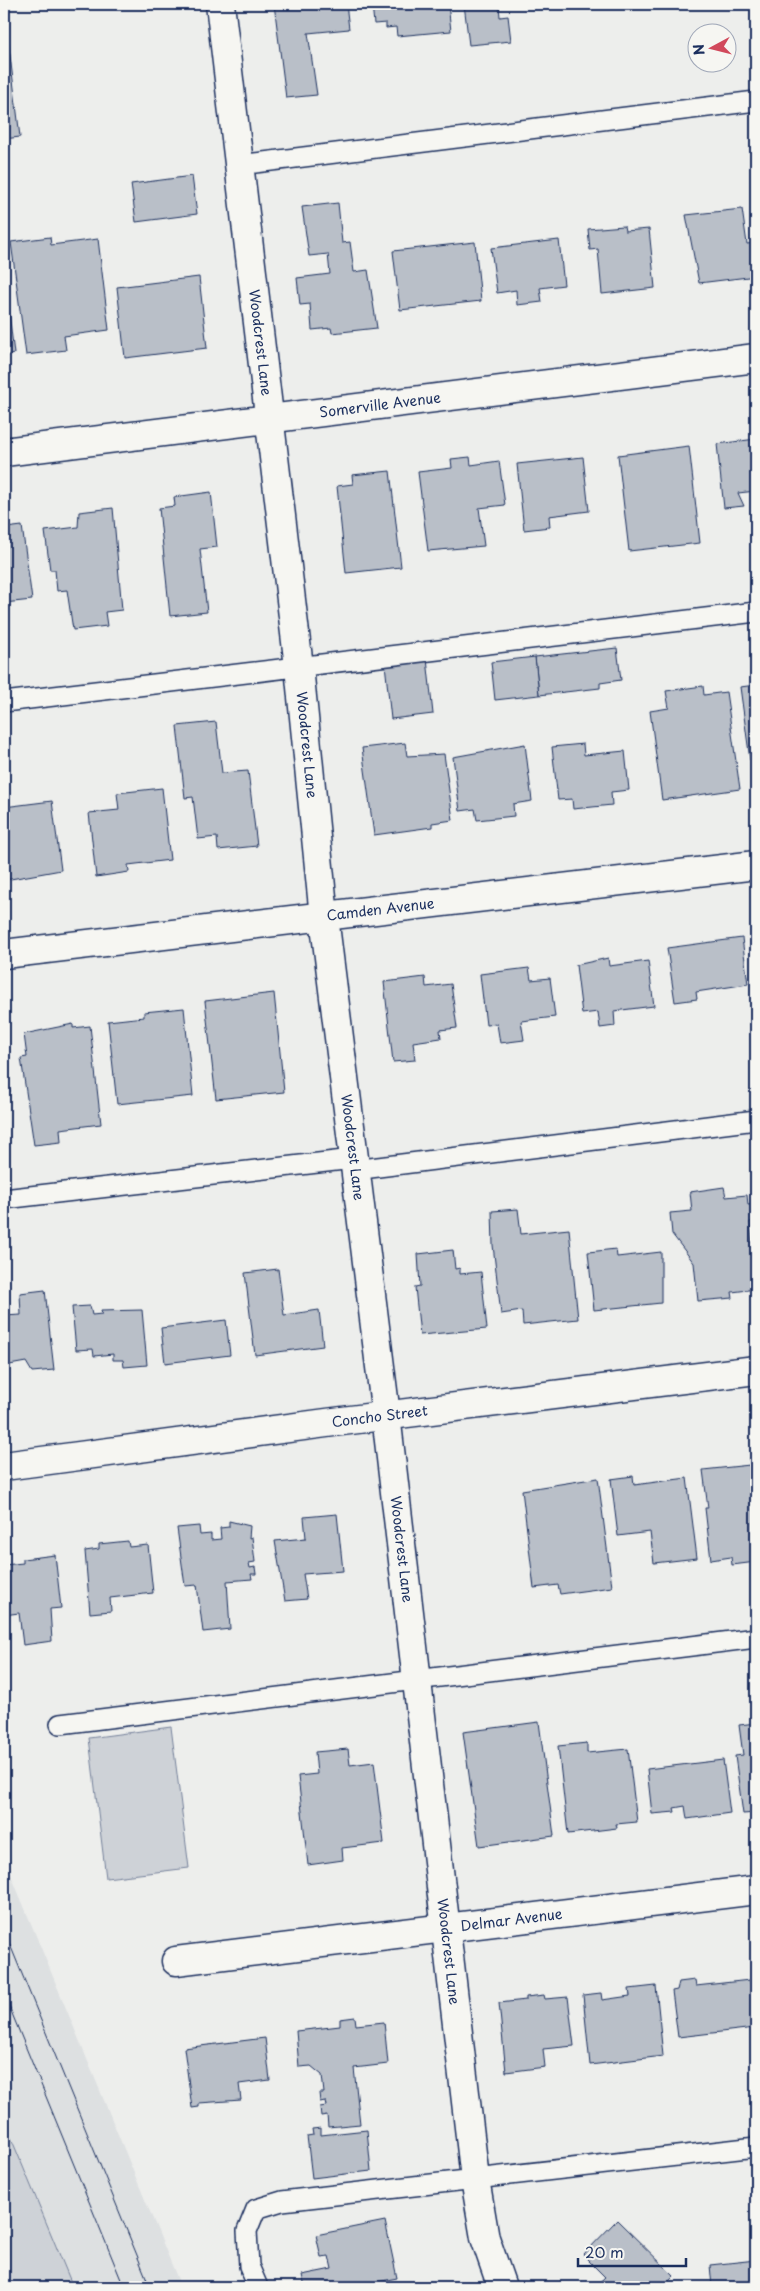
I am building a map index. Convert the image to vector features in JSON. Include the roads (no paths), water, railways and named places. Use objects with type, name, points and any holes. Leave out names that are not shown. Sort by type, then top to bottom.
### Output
[{"type":"street","name":"Woodcrest Lane","points":[[220,4],[299,667],[324,917],[386,1415],[444,1928],[475,2179],[485,2238],[502,2287]]},
{"type":"street","name":"Somerville Avenue","points":[[4,452],[756,358]]},
{"type":"street","name":"Camden Avenue","points":[[4,954],[756,865]]},
{"type":"street","name":"Concho Street","points":[[4,1466],[386,1415],[756,1370]]},
{"type":"street","name":"Delmar Avenue","points":[[176,1961],[756,1890]]},
{"type":"lane","points":[[239,165],[756,101]]},
{"type":"lane","points":[[4,702],[756,612]]},
{"type":"lane","points":[[4,1199],[354,1164],[756,1120]]},
{"type":"lane","points":[[60,1724],[756,1638]]},
{"type":"lane","points":[[258,2287],[249,2266],[247,2231],[256,2209],[282,2201],[756,2147]]},
{"type":"tram line","points":[[4,1930],[150,2287]]},
{"type":"tram line","points":[[4,1994],[124,2287]]}]
